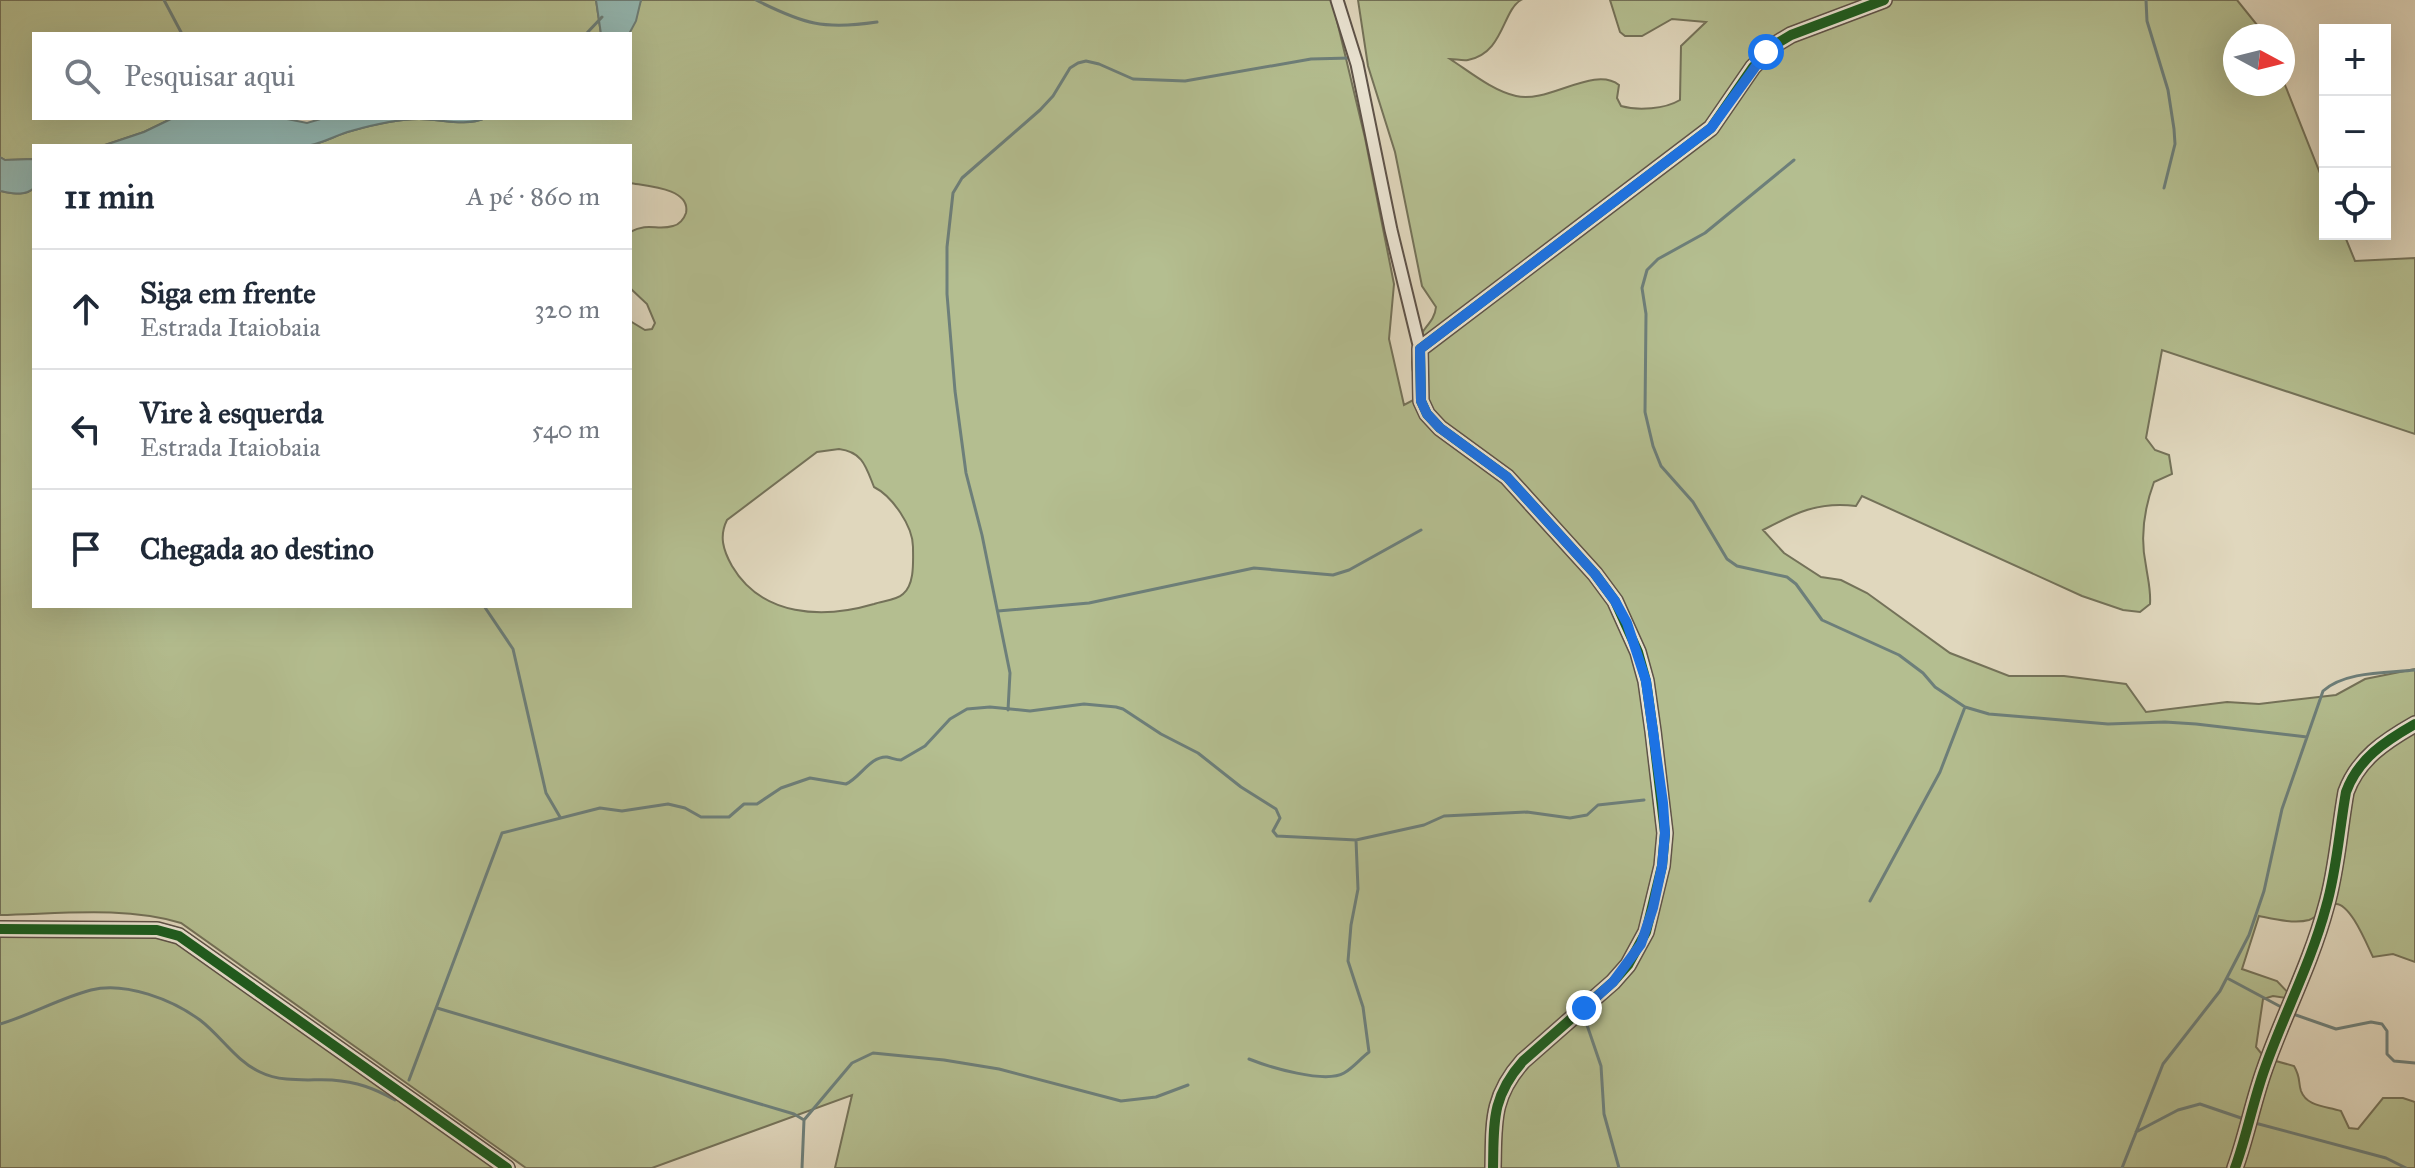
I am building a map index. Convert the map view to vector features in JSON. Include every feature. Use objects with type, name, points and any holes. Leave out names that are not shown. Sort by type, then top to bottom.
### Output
[{"type":"street","points":[[1337,0],[1357,64],[1391,230],[1420,349],[1421,401],[1427,414],[1440,428],[1507,477],[1595,574],[1615,601],[1627,623],[1646,681],[1663,803],[1665,833],[1662,866],[1641,944],[1613,982],[1511,1075],[1497,1103],[1493,1168]]},
{"type":"street","points":[[1420,349],[1711,128],[1753,67],[1776,44],[1791,35],[1884,0]]},
{"type":"street","points":[[2235,1168],[2268,1060],[2326,909],[2351,778],[2374,751],[2415,724]]},
{"type":"street","points":[[0,929],[157,930],[179,936],[507,1168]]},
{"type":"green space","points":[[0,0],[596,0],[601,32],[32,32],[32,120],[169,120],[108,144],[32,144],[32,159],[5,160],[0,157]]},
{"type":"green space","points":[[641,0],[1332,0],[1365,138],[1394,284],[1389,339],[1404,405],[1421,396],[1414,379],[1413,354],[1436,307],[1422,286],[1395,152],[1368,66],[1358,0],[1521,0],[1489,49],[1468,60],[1450,59],[1507,94],[1529,97],[1597,79],[1609,80],[1619,85],[1617,98],[1621,106],[1643,109],[1680,100],[1681,46],[1706,22],[1672,19],[1642,36],[1625,36],[1620,32],[1610,0],[2237,0],[2256,24],[2223,24],[2223,96],[2289,96],[2319,171],[2319,240],[2346,240],[2355,261],[2415,258],[2415,434],[2162,350],[2146,438],[2155,450],[2169,455],[2172,474],[2154,482],[2148,503],[2143,545],[2150,604],[2140,612],[2123,610],[2082,596],[1862,496],[1856,506],[1819,507],[1763,530],[1784,553],[1821,577],[1841,580],[1867,593],[1950,653],[2009,676],[2064,676],[2126,684],[2146,712],[2227,702],[2259,704],[2336,695],[2365,679],[2415,669],[2415,962],[2393,954],[2373,957],[2352,917],[2341,905],[2335,904],[2303,921],[2259,916],[2242,969],[2277,981],[2294,999],[2273,996],[2263,999],[2256,1047],[2265,1058],[2294,1066],[2301,1091],[2308,1100],[2341,1111],[2349,1128],[2358,1129],[2383,1098],[2403,1098],[2415,1102],[2415,1168],[835,1168],[852,1095],[652,1168],[526,1168],[181,923],[137,914],[0,915],[0,191],[22,193],[32,190],[32,608],[632,608],[632,322],[645,330],[652,329],[655,323],[647,304],[632,290],[632,231],[677,224],[686,213],[686,205],[675,193],[632,183],[632,144],[316,144],[393,121],[632,120],[630,32]],"holes":[[[839,449],[859,457],[874,487],[894,504],[909,530],[913,565],[907,590],[894,599],[835,612],[795,610],[760,596],[745,583],[726,554],[723,537],[727,520],[817,452]]]},
{"type":"green space","points":[[0,929],[175,937],[501,1168],[0,1168]]},
{"type":"water","points":[[596,0],[641,0],[630,32],[601,32]]},
{"type":"water","points":[[169,120],[292,120],[307,123],[317,120],[406,120],[359,129],[316,144],[108,144]]},
{"type":"water","points":[[433,120],[481,120],[461,122]]},
{"type":"water","points":[[0,157],[5,160],[32,159],[32,190],[22,193],[0,191]]},
{"type":"waterway","points":[[164,0],[181,32]]},
{"type":"waterway","points":[[756,0],[814,23],[842,25],[877,22]]},
{"type":"waterway","points":[[2146,0],[2147,21],[2168,90],[2174,129],[2175,144],[2164,188]]},
{"type":"waterway","points":[[588,32],[602,17]]},
{"type":"waterway","points":[[1008,710],[1010,673],[966,473],[955,391],[947,294],[947,247],[953,193],[962,178],[1040,110],[1053,96],[1070,68],[1078,63],[1099,64],[1133,79],[1185,81],[1311,59],[1350,58]]},
{"type":"waterway","points":[[1794,160],[1705,233],[1658,259],[1647,270],[1642,288],[1646,314],[1645,412],[1653,446],[1661,466],[1693,502],[1727,559],[1737,566],[1787,577],[1796,584],[1822,620],[1899,655],[1923,673],[1935,687],[1965,707],[1989,714],[2108,724],[2196,724],[2307,737]]},
{"type":"waterway","points":[[998,611],[1089,603],[1254,568],[1333,575],[1349,570],[1421,530]]},
{"type":"waterway","points":[[485,608],[513,649],[546,793],[560,817]]},
{"type":"waterway","points":[[2122,1168],[2163,1064],[2220,991],[2249,935],[2264,891],[2282,809],[2323,691],[2354,676],[2415,670]]},
{"type":"waterway","points":[[409,1080],[502,833],[600,808],[622,811],[668,804],[685,808],[701,817],[729,817],[744,804],[757,804],[781,788],[810,778],[846,784],[875,760],[887,757],[901,760],[925,746],[950,719],[967,709],[990,707],[1030,711],[1084,704],[1123,709],[1198,753],[1241,787],[1276,809],[1280,818],[1273,831],[1277,836],[1356,840],[1424,825],[1444,816],[1527,812],[1570,818],[1587,815],[1598,805],[1644,800]]},
{"type":"waterway","points":[[1870,901],[1940,772],[1965,707]]},
{"type":"waterway","points":[[1249,1059],[1283,1070],[1324,1077],[1344,1073],[1369,1052],[1363,1007],[1348,961],[1358,889],[1356,840]]},
{"type":"waterway","points":[[2227,978],[2283,1008]]},
{"type":"waterway","points":[[0,1024],[91,990],[133,990],[163,999],[189,1013],[208,1026],[243,1061],[268,1075],[286,1079],[349,1082],[395,1100],[399,1098]]},
{"type":"waterway","points":[[437,1008],[794,1114],[804,1120]]},
{"type":"waterway","points":[[2293,1014],[2336,1029],[2371,1022],[2382,1024],[2387,1031],[2387,1054],[2394,1061],[2415,1063]]},
{"type":"waterway","points":[[1587,1025],[1601,1066],[1604,1114],[1619,1168]]},
{"type":"waterway","points":[[802,1168],[804,1120],[852,1063],[873,1053],[999,1069],[1121,1101],[1156,1097],[1188,1085]]},
{"type":"waterway","points":[[2136,1132],[2178,1110],[2200,1104],[2244,1119]]},
{"type":"waterway","points":[[2255,1123],[2386,1158],[2406,1168]]},
{"type":"cycle path","points":[[1493,1168],[1496,1111],[1513,1074],[1523,1061],[1613,982],[1628,965],[1646,932],[1662,866],[1665,833],[1646,681],[1638,652],[1615,601],[1595,574],[1507,477],[1440,428],[1427,414],[1421,401],[1420,349],[1711,128],[1753,67],[1776,44],[1791,35],[1884,0]]},
{"type":"cycle path","points":[[2235,1168],[2265,1068],[2326,907],[2346,792],[2365,760],[2415,724]]},
{"type":"cycle path","points":[[0,929],[157,930],[179,936],[507,1168]]},
{"type":"route","points":[[1584,1008],[1613,982],[1641,944],[1662,866],[1665,833],[1663,803],[1646,681],[1627,623],[1595,574],[1507,477],[1440,428],[1427,414],[1421,401],[1420,349],[1711,128],[1766,52]]}]
